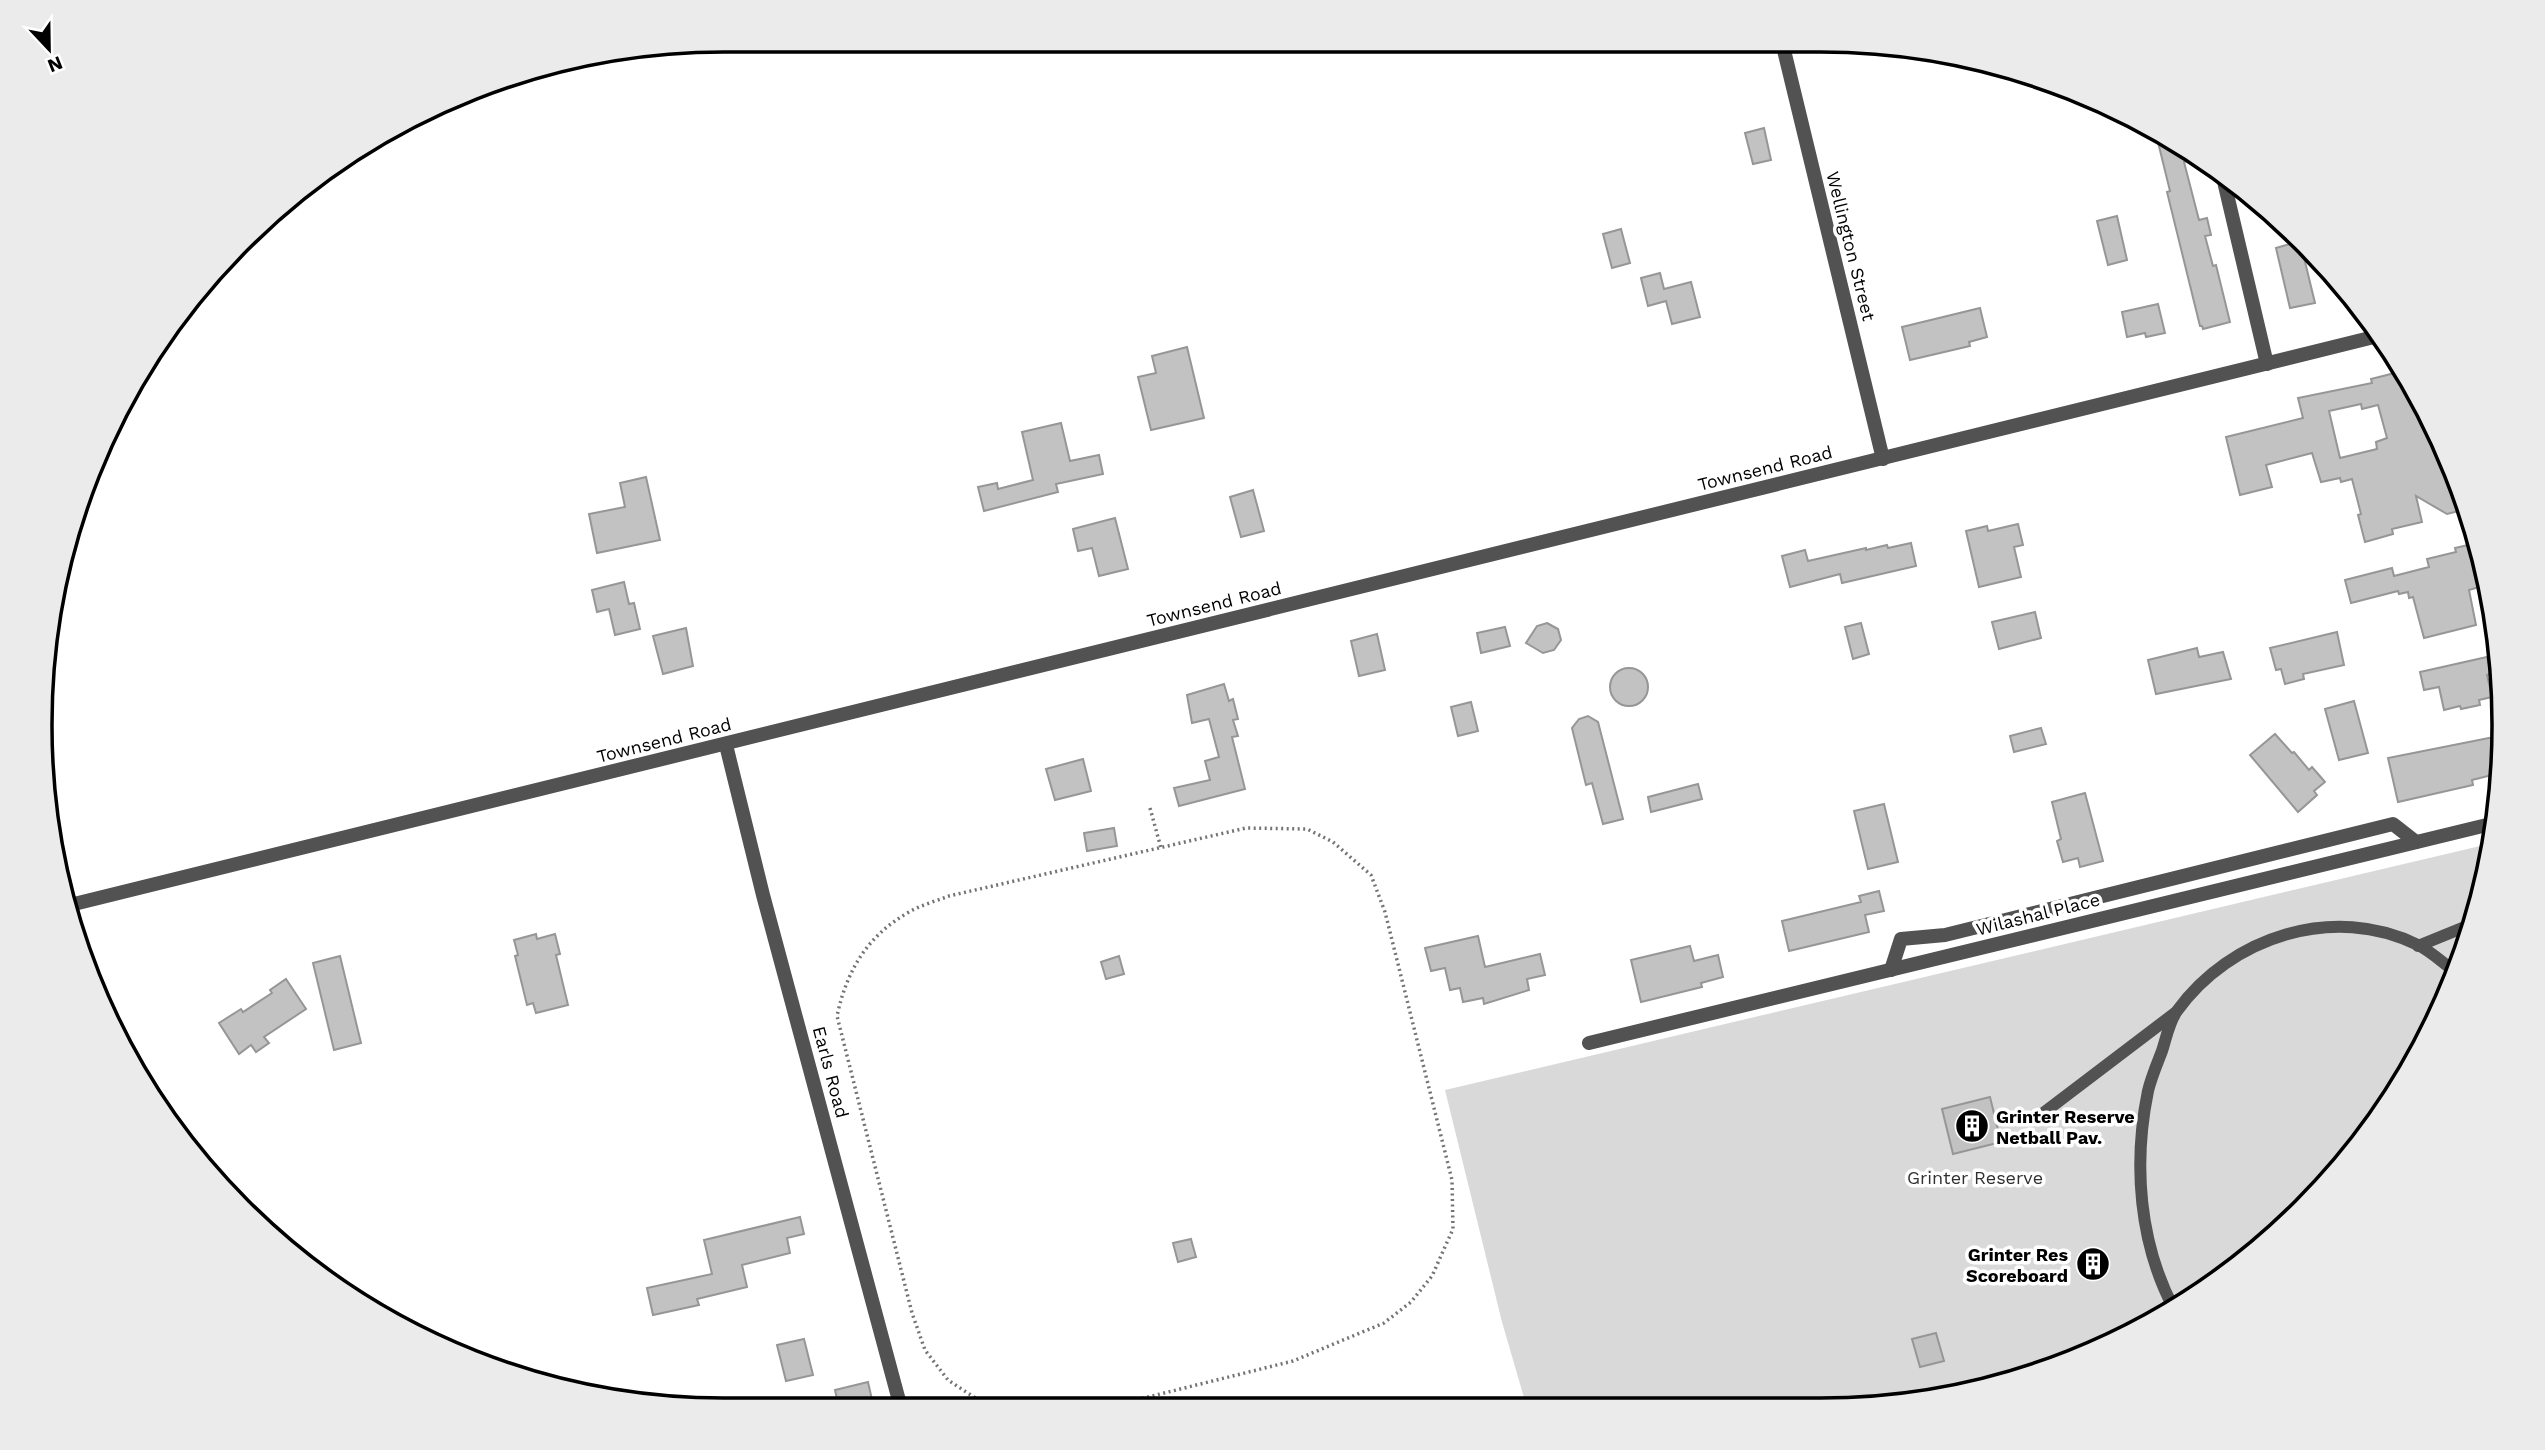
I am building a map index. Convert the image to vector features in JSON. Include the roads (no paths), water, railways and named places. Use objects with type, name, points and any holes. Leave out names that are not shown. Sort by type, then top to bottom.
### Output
[{"type":"street","name":"Wellington Street","points":[[1784,52],[1883,459]]},
{"type":"street","points":[[2226,189],[2267,364]]},
{"type":"street","name":"Townsend Road","points":[[76,903],[2370,339]]},
{"type":"street","name":"Earls Road","points":[[726,745],[763,895],[898,1398]]},
{"type":"street","points":[[1891,970],[1901,939],[1945,934],[2393,824],[2416,842]]},
{"type":"street","name":"Wilashal Place","points":[[1589,1043],[2485,825]]},
{"type":"lane","points":[[2042,1114],[2175,1013],[2205,980],[2235,956],[2269,939],[2300,930],[2336,926],[2375,930],[2418,946],[2447,966]]},
{"type":"lane","points":[[2418,946],[2461,929]]},
{"type":"lane","points":[[2170,1299],[2149,1247],[2141,1164],[2142,1127],[2149,1089],[2175,1013]]},
{"type":"place","name":"Grinter Reserve Netball Pav.","points":[[1972,1126]]},
{"type":"place","name":"Grinter Res Scoreboard","points":[[2093,1264]]},
{"type":"park label","name":"Grinter Reserve","points":[[1975,1177]]}]
